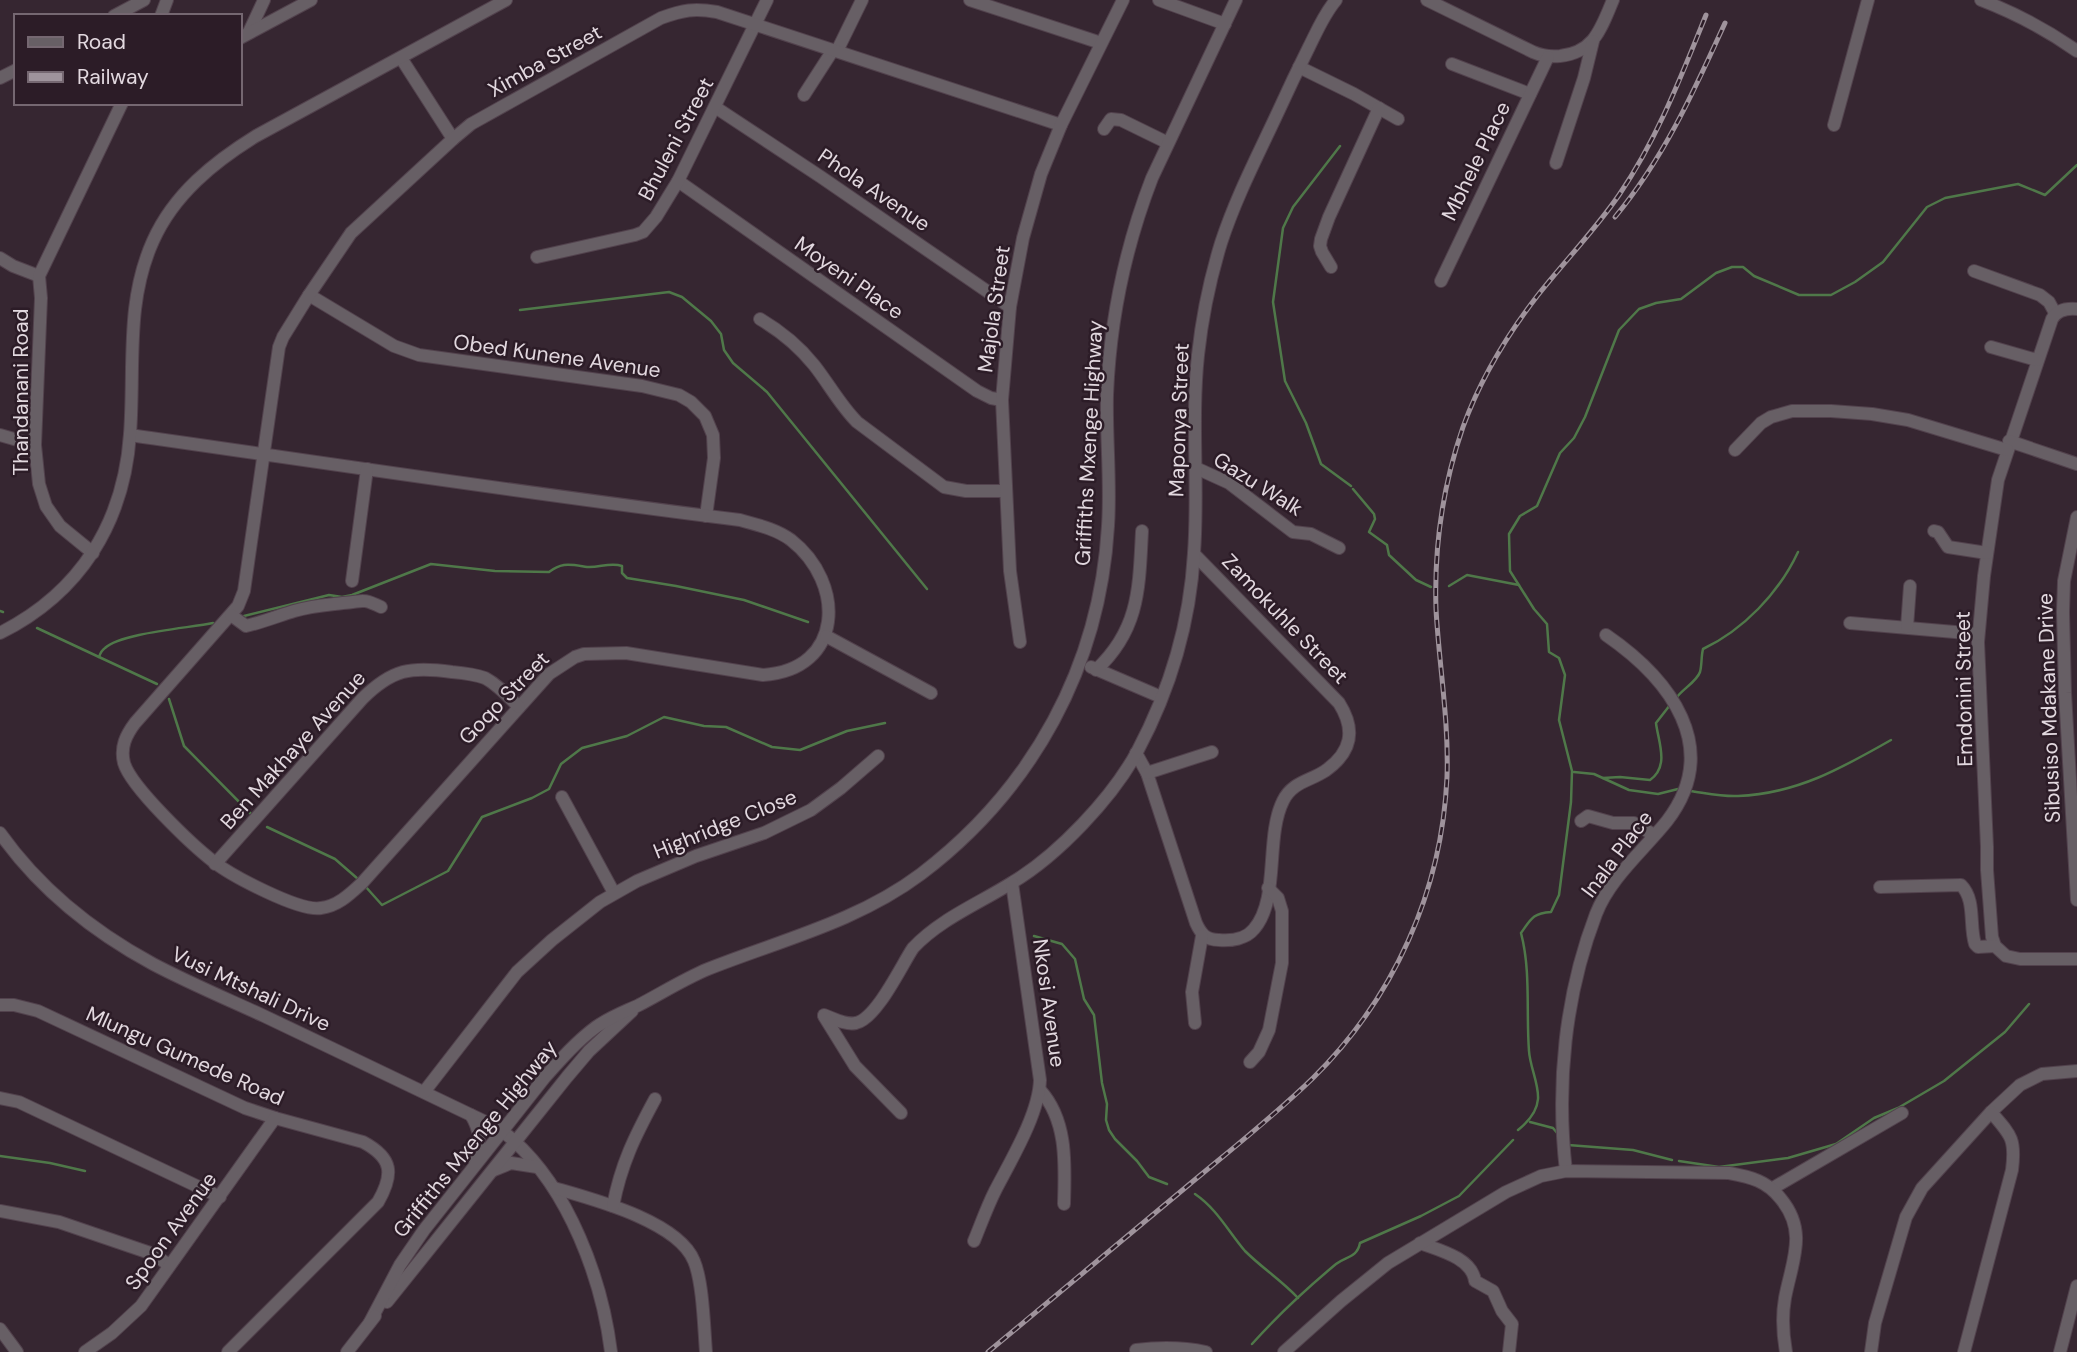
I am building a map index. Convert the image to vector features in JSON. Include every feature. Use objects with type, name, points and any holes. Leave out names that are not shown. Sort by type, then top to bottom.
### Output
[{"type":"street","points":[[118,14],[144,0]]},
{"type":"street","points":[[244,35],[264,0]]},
{"type":"street","points":[[244,35],[311,0]]},
{"type":"street","points":[[0,633],[47,605],[75,577],[107,528],[124,474],[130,435],[134,305],[144,265],[162,223],[190,186],[236,148],[506,0]]},
{"type":"street","name":"Bhuleni Street","points":[[537,257],[635,236],[643,232],[656,218],[678,181],[767,0]]},
{"type":"street","points":[[804,96],[835,50],[862,0]]},
{"type":"street","points":[[970,0],[1101,43]]},
{"type":"street","name":"Majola Street","points":[[1020,642],[1010,571],[1002,400],[1010,307],[1029,214],[1041,174],[1061,125],[1123,0]]},
{"type":"street","points":[[1160,0],[1225,24]]},
{"type":"street","name":"Griffiths Mxenge Highway","points":[[370,1322],[400,1265],[424,1230],[545,1077],[577,1043],[613,1015],[637,1006],[707,970],[836,922],[867,907],[920,874],[975,826],[1023,771],[1054,722],[1081,663],[1099,598],[1107,544],[1107,396],[1113,322],[1121,280],[1141,207],[1168,143],[1236,0]]},
{"type":"street","name":"Maponya Street","points":[[901,1113],[855,1066],[824,1015],[844,1023],[867,1018],[921,939],[1032,870],[1070,836],[1100,803],[1136,753],[1175,662],[1186,620],[1194,554],[1198,353],[1204,313],[1220,245],[1241,189],[1325,13],[1336,0]]},
{"type":"street","points":[[1427,0],[1548,57],[1571,55],[1593,40]]},
{"type":"street","points":[[1556,163],[1584,79],[1593,40],[1613,0]]},
{"type":"street","points":[[1834,125],[1868,0]]},
{"type":"street","points":[[1981,0],[2050,33],[2077,51]]},
{"type":"street","name":"Ximba Street","points":[[264,454],[279,348],[283,337],[351,233],[471,124],[661,18],[698,8],[1061,125]]},
{"type":"street","name":"Mbhele Place","points":[[1441,281],[1548,57]]},
{"type":"street","points":[[401,58],[453,139]]},
{"type":"street","points":[[1452,64],[1530,94]]},
{"type":"street","points":[[1299,67],[1398,118]]},
{"type":"street","name":"Thandanani Road","points":[[93,553],[60,526],[46,506],[39,484],[35,446],[40,276],[121,105]]},
{"type":"street","name":"Phola Avenue","points":[[715,107],[1010,307]]},
{"type":"street","points":[[1331,267],[1322,252],[1321,239],[1379,108]]},
{"type":"street","points":[[1104,129],[1111,119],[1121,120],[1168,143]]},
{"type":"street","name":"Moyeni Place","points":[[678,181],[977,391],[1002,400]]},
{"type":"street","points":[[0,258],[40,276]]},
{"type":"street","points":[[1974,271],[2040,295],[2049,302],[2055,313],[2077,309]]},
{"type":"street","name":"Obed Kunene Avenue","points":[[309,295],[406,352],[642,386],[679,395],[705,416],[713,435],[714,458],[706,516]]},
{"type":"street","name":"Emdonini Street","points":[[1995,946],[1987,870],[1978,634],[1994,499],[2008,446],[2055,313]]},
{"type":"street","points":[[760,319],[795,343],[857,422],[944,487],[966,491],[1006,491]]},
{"type":"street","points":[[1991,347],[2038,360]]},
{"type":"street","points":[[1735,450],[1771,416],[1792,411],[1831,411],[1908,420],[2077,464]]},
{"type":"street","points":[[0,435],[35,446]]},
{"type":"street","points":[[130,435],[740,520],[774,530],[804,552],[827,591],[829,607],[826,636],[932,693]]},
{"type":"street","name":"Goqo Street","points":[[264,454],[244,591],[238,606],[139,717],[127,733],[122,749],[133,780],[215,864],[302,907],[323,908],[337,903],[362,883],[519,707],[562,663],[584,654],[626,653],[763,675],[774,674],[797,666],[808,658],[826,636]]},
{"type":"street","name":"Gazu Walk","points":[[1196,468],[1229,483],[1293,532],[1311,534],[1339,548]]},
{"type":"street","points":[[352,581],[367,469]]},
{"type":"street","name":"Sibusiso Mdakane Drive","points":[[2077,517],[2064,581],[2063,612],[2077,900]]},
{"type":"street","points":[[1096,670],[1117,648],[1131,622],[1140,577],[1142,531]]},
{"type":"street","points":[[1934,531],[1938,532],[1948,547],[1987,553]]},
{"type":"street","name":"Zamokuhle Street","points":[[1194,554],[1339,703],[1348,720],[1350,735],[1345,751],[1324,772],[1301,781],[1284,799],[1277,818],[1268,888],[1262,914],[1254,929],[1247,935],[1224,941],[1202,936]]},
{"type":"street","points":[[1906,627],[1910,586]]},
{"type":"street","points":[[231,615],[246,626],[293,611],[331,603],[345,604],[367,600],[380,607]]},
{"type":"street","points":[[1850,622],[1978,634]]},
{"type":"street","name":"Inala Place","points":[[1566,1171],[1562,1131],[1566,1027],[1579,965],[1602,902],[1628,865],[1678,804],[1690,774],[1692,758],[1679,711],[1664,688],[1645,666],[1606,635]]},
{"type":"street","points":[[1081,663],[1161,697]]},
{"type":"street","name":"Ben Makhaye Avenue","points":[[215,864],[373,687],[393,674],[418,668],[473,674],[494,684],[519,707]]},
{"type":"street","points":[[1147,773],[1212,752]]},
{"type":"street","points":[[1136,753],[1147,773],[1202,936],[1192,992],[1195,1023]]},
{"type":"street","name":"Highridge Close","points":[[424,1092],[517,972],[577,920],[614,893],[637,881],[696,856],[764,833],[811,810],[878,755]]},
{"type":"street","points":[[562,797],[614,893]]},
{"type":"street","points":[[1581,821],[1588,816],[1613,823],[1634,823],[1654,835]]},
{"type":"street","name":"Vusi Mtshali Drive","points":[[0,833],[23,863],[49,889],[93,926],[131,951],[182,978],[471,1115],[514,1141],[554,1188],[575,1228],[594,1273],[611,1352]]},
{"type":"street","name":"Nkosi Avenue","points":[[974,1241],[993,1195],[1026,1129],[1040,1090],[1012,883]]},
{"type":"street","points":[[1880,887],[1961,885],[1967,891],[1975,944],[1978,947],[1995,946],[2006,956],[2020,959],[2077,959]]},
{"type":"street","points":[[1250,1062],[1259,1052],[1269,1030],[1282,963],[1282,911],[1278,898],[1268,888]]},
{"type":"street","name":"Mlungu Gumede Road","points":[[0,1005],[14,1005],[38,1011],[245,1108],[351,1138],[372,1147],[386,1160],[389,1180],[378,1202],[228,1352]]},
{"type":"street","name":"Griffiths Mxenge Highway","points":[[347,1352],[489,1172],[589,1051],[637,1006]]},
{"type":"street","points":[[1871,1352],[1875,1323],[1910,1207],[1930,1178],[2020,1085],[2042,1074],[2077,1071]]},
{"type":"street","points":[[1040,1090],[1053,1106],[1059,1123],[1064,1156],[1065,1204]]},
{"type":"street","points":[[0,1098],[19,1102],[220,1197]]},
{"type":"street","points":[[613,1206],[620,1171],[654,1099]]},
{"type":"street","points":[[1964,1352],[2012,1170],[2014,1145],[2005,1128],[1991,1112]]},
{"type":"street","points":[[1773,1188],[1902,1113]]},
{"type":"street","points":[[464,1179],[475,1160],[480,1142],[477,1125],[471,1115]]},
{"type":"street","name":"Spoon Avenue","points":[[85,1352],[136,1312],[275,1118]]},
{"type":"street","points":[[489,1172],[512,1163],[537,1167]]},
{"type":"street","points":[[1284,1352],[1340,1301],[1388,1263],[1506,1192],[1541,1176],[1566,1171],[1729,1173],[1750,1177],[1773,1188],[1785,1204],[1797,1230],[1785,1298],[1784,1339],[1787,1352]]},
{"type":"street","points":[[554,1188],[613,1206],[661,1228],[688,1249],[697,1268],[706,1352]]},
{"type":"street","points":[[0,1211],[59,1222],[153,1254],[169,1265]]},
{"type":"street","points":[[1420,1243],[1462,1261],[1474,1273],[1475,1281],[1493,1292],[1512,1324],[1509,1352]]},
{"type":"street","points":[[2060,1352],[2077,1286]]},
{"type":"street","points":[[0,1329],[17,1352]]},
{"type":"street","points":[[1136,1350],[1160,1347],[1206,1352]]},
{"type":"waterway","points":[[1340,146],[1293,207],[1283,228],[1273,302],[1285,381],[1306,423],[1321,464],[1351,486]]},
{"type":"waterway","points":[[1518,1130],[1531,1116],[1538,1099],[1529,1051],[1527,977],[1521,933],[1533,918],[1551,912],[1559,895],[1571,802],[1572,771],[1559,720],[1565,675],[1559,658],[1549,652],[1547,624],[1510,571],[1509,534],[1520,516],[1537,506],[1560,453],[1574,438],[1619,330],[1639,309],[1681,299],[1716,273],[1732,267],[1743,267],[1754,276],[1799,295],[1831,295],[1883,262],[1927,207],[1945,198],[2018,184],[2045,195],[2077,165]]},
{"type":"waterway","points":[[520,310],[669,292],[682,297],[711,321],[721,334],[724,350],[733,363],[767,392],[927,589]]},
{"type":"waterway","points":[[1353,489],[1374,514],[1375,519],[1369,532],[1387,545],[1389,555],[1416,580],[1431,587]]},
{"type":"waterway","points":[[1677,697],[1698,675],[1703,649],[1732,632],[1758,609],[1781,582],[1798,552]]},
{"type":"waterway","points":[[244,616],[329,595],[352,595],[431,564],[495,571],[549,572],[564,565],[613,565],[622,566],[622,573],[627,578],[744,600],[808,622]]},
{"type":"waterway","points":[[1449,586],[1467,575],[1519,585]]},
{"type":"waterway","points":[[37,628],[99,657],[105,648],[125,638],[213,623]]},
{"type":"waterway","points":[[99,657],[157,684]]},
{"type":"waterway","points":[[169,699],[184,746],[251,814]]},
{"type":"waterway","points":[[1603,778],[1650,780],[1656,774],[1661,761],[1656,723],[1670,705]]},
{"type":"waterway","points":[[365,886],[382,905],[448,871],[482,817],[549,789],[561,764],[582,748],[627,736],[664,717],[704,726],[726,727],[772,747],[800,750],[847,731],[885,723]]},
{"type":"waterway","points":[[1690,791],[1732,796],[1759,794],[1799,785],[1855,760],[1891,740]]},
{"type":"waterway","points":[[1574,772],[1594,774],[1629,790],[1658,794],[1678,789]]},
{"type":"waterway","points":[[267,827],[335,859],[358,879]]},
{"type":"waterway","points":[[1034,936],[1062,944],[1075,959],[1084,999],[1094,1015],[1109,1130],[1149,1177],[1167,1184]]},
{"type":"waterway","points":[[1679,1161],[1719,1167],[1788,1158],[1836,1144],[1874,1118],[1898,1108],[1944,1081],[2005,1032],[2029,1004]]},
{"type":"waterway","points":[[1530,1122],[1553,1128],[1558,1134]]},
{"type":"waterway","points":[[1252,1344],[1314,1283],[1336,1264],[1354,1254],[1360,1243],[1459,1196],[1513,1140]]},
{"type":"waterway","points":[[1568,1145],[1633,1150],[1672,1160]]},
{"type":"waterway","points":[[0,1156],[85,1171]]},
{"type":"waterway","points":[[1195,1194],[1216,1213],[1245,1251],[1298,1298]]},
{"type":"railway","points":[[988,1352],[1298,1092],[1342,1047],[1390,978],[1424,901],[1443,819],[1447,756],[1436,609],[1437,563],[1445,494],[1463,427],[1486,375],[1516,326],[1538,295],[1610,208],[1633,174],[1667,107],[1706,15]]},
{"type":"railway","points":[[1615,217],[1633,195],[1663,148],[1725,23]]}]
